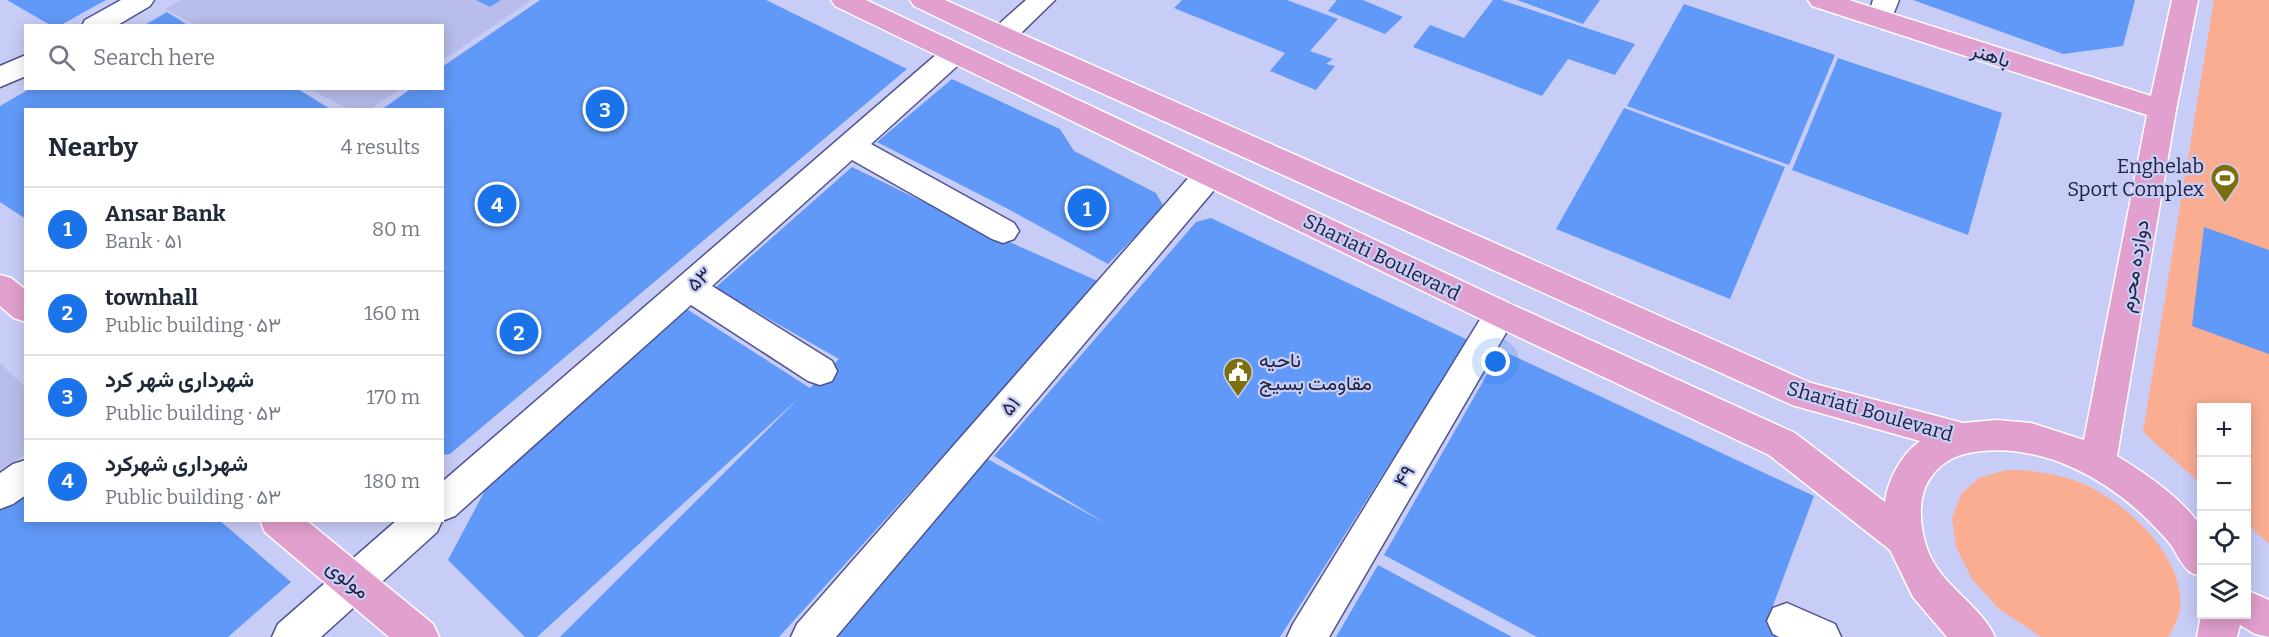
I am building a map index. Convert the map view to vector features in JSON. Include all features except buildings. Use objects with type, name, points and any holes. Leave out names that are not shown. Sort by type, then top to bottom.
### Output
[{"type":"main road","name":"Shariati Boulevard","points":[[844,0],[1501,314],[1782,444],[1905,538]]},
{"type":"main road","name":"Shariati Boulevard","points":[[923,0],[1001,37],[1804,395],[1963,438]]},
{"type":"main road","name":"باهنر","points":[[1821,0],[1883,10],[2162,110]]},
{"type":"main road","name":"دوازده محرم","points":[[2098,462],[2162,110],[2185,0]]},
{"type":"main road","points":[[956,53],[1001,37]]},
{"type":"main road","points":[[0,287],[24,307]]},
{"type":"main road","points":[[1976,637],[1948,612],[1920,575],[1905,538],[1901,503],[1910,473],[1932,451],[1963,438],[1998,435],[2039,440],[2098,462],[2150,497],[2179,526],[2197,552]]},
{"type":"main road","name":"مولوی","points":[[280,522],[419,637]]},
{"type":"main road","points":[[2251,610],[2269,621]]},
{"type":"main road","points":[[2217,637],[2219,619]]},
{"type":"street","points":[[99,24],[141,0]]},
{"type":"street","points":[[1001,37],[1042,0]]},
{"type":"street","name":"۵۳","points":[[444,503],[956,53]]},
{"type":"street","points":[[0,78],[24,65]]},
{"type":"street","points":[[851,146],[1003,231]]},
{"type":"street","name":"۵۱","points":[[811,637],[1209,175]]},
{"type":"street","points":[[690,288],[820,371]]},
{"type":"street","name":"۴۹","points":[[1307,637],[1501,314]]},
{"type":"street","points":[[0,493],[24,476]]},
{"type":"street","points":[[292,637],[422,522]]},
{"type":"shaded area","points":[[181,0],[532,0],[444,59],[444,24],[194,24],[165,9]]},
{"type":"shaded area","name":"Enghelab Sport Complex","points":[[2214,0],[2269,0],[2269,544],[2251,528],[2251,403],[2197,403],[2197,480],[2143,432]]},
{"type":"shaded area","points":[[312,90],[399,90],[372,108],[346,108]]},
{"type":"shaded area","points":[[0,363],[24,386],[24,455],[0,472]]},
{"type":"shaded area","points":[[2006,470],[2054,475],[2089,487],[2127,512],[2145,529],[2160,547],[2172,567],[2179,588],[2180,609],[2170,635],[2167,637],[2041,637],[1999,609],[1972,579],[1956,547],[1952,518],[1961,494],[1979,478]]},
{"type":"place","name":"شهرداری شهر کرد","points":[[605,109]]},
{"type":"place","name":"شهرداری شهرکرد","points":[[497,204]]},
{"type":"place","name":"Enghelab Sport Complex","points":[[2225,204]]},
{"type":"place","name":"Ansar Bank","points":[[1087,208]]},
{"type":"place","name":"townhall","points":[[519,332]]},
{"type":"place","name":"ناحیه مقاومت بسیج","points":[[1238,398]]}]
